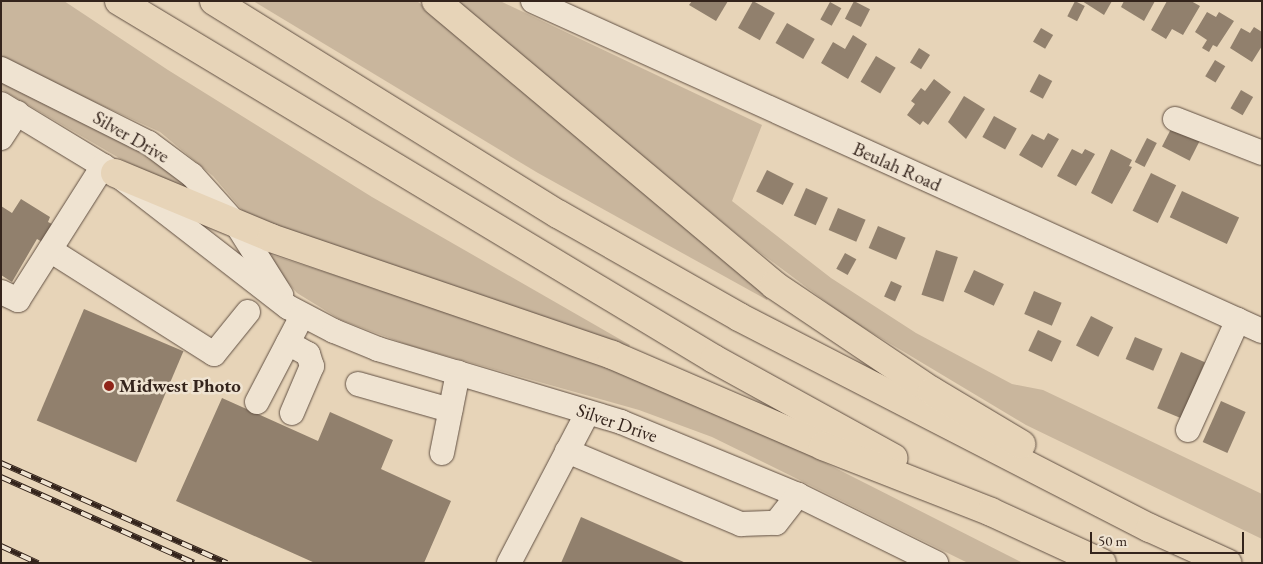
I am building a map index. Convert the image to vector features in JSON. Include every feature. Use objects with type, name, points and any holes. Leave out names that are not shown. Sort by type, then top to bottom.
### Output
[{"type":"highway","points":[[119,1],[714,359],[991,512]]},
{"type":"highway","points":[[214,1],[558,214],[739,317],[1150,528],[1227,563]]},
{"type":"highway","points":[[436,1],[774,286],[932,391],[972,412],[1150,528]]},
{"type":"highway","points":[[109,170],[237,225],[612,355],[823,446],[991,512],[1102,563]]},
{"type":"street","name":"Beulah Road","points":[[533,1],[1262,331]]},
{"type":"street","name":"Silver Drive","points":[[1,69],[148,143],[192,175],[237,225],[280,300]]},
{"type":"street","points":[[1,138],[9,109]]},
{"type":"street","name":"Silver Drive","points":[[9,109],[109,170],[280,300],[378,348],[621,422],[798,495],[936,563]]},
{"type":"street","points":[[1175,119],[1262,154]]},
{"type":"street","points":[[1,292],[18,300],[50,250],[109,170]]},
{"type":"street","points":[[50,250],[214,354],[248,312],[246,299],[280,300],[288,343],[257,402]]},
{"type":"street","points":[[1188,430],[1238,320]]},
{"type":"street","points":[[288,343],[308,354],[312,366],[292,412]]},
{"type":"street","points":[[442,453],[458,373]]},
{"type":"street","points":[[358,384],[450,410]]},
{"type":"street","points":[[509,563],[588,412]]},
{"type":"street","points":[[566,451],[741,524],[776,523],[798,495]]},
{"type":"shaded area","points":[[1,1],[64,1],[168,70],[372,197],[630,345],[627,350],[564,324],[248,217],[213,176],[160,132],[1,59]]},
{"type":"shaded area","points":[[253,1],[417,1],[768,298],[767,300],[538,173]]},
{"type":"shaded area","points":[[456,1],[500,1],[762,125],[732,201],[831,278],[916,333],[1012,384],[1043,390],[1262,494],[1262,539],[1026,425],[849,319],[750,245]]},
{"type":"shaded area","points":[[1,76],[169,162],[198,199],[119,158],[1,89]]},
{"type":"shaded area","points":[[272,255],[518,334],[637,380],[778,439],[1023,563],[968,563],[712,437],[639,410],[408,345],[341,320],[297,293],[269,261]]},
{"type":"building","points":[[692,1],[728,1],[716,21],[689,5]]},
{"type":"building","points":[[753,1],[775,13],[760,40],[738,28]]},
{"type":"building","points":[[854,1],[870,9],[861,27],[845,19]]},
{"type":"building","points":[[1075,1],[1085,6],[1077,21],[1067,16]]},
{"type":"building","points":[[1082,1],[1112,1],[1104,15]]},
{"type":"building","points":[[1124,1],[1155,1],[1144,21],[1121,7]]},
{"type":"building","points":[[1167,1],[1191,1],[1200,6],[1183,35],[1172,29],[1166,39],[1151,30]]},
{"type":"building","points":[[830,2],[841,8],[832,26],[820,19]]},
{"type":"building","points":[[1207,12],[1216,17],[1219,12],[1234,21],[1217,47],[1213,45],[1209,52],[1202,48],[1207,40],[1195,32]]},
{"type":"building","points":[[787,23],[815,39],[803,59],[776,43]]},
{"type":"building","points":[[1254,27],[1262,32],[1262,46],[1252,62],[1230,48],[1241,28],[1250,33]]},
{"type":"building","points":[[1041,28],[1053,35],[1045,49],[1033,42]]},
{"type":"building","points":[[853,35],[867,44],[848,79],[821,63],[833,42],[845,49]]},
{"type":"building","points":[[919,48],[930,55],[921,69],[910,62]]},
{"type":"building","points":[[876,56],[896,68],[880,94],[861,82]]},
{"type":"building","points":[[1215,60],[1225,66],[1216,82],[1205,76]]},
{"type":"building","points":[[1039,74],[1052,81],[1043,99],[1030,92]]},
{"type":"building","points":[[934,79],[951,92],[928,125],[923,121],[920,125],[907,115],[915,104],[911,101],[921,88],[925,91]]},
{"type":"building","points":[[1241,90],[1253,97],[1243,115],[1230,108]]},
{"type":"building","points":[[964,96],[985,109],[966,139],[948,122]]},
{"type":"building","points":[[994,116],[1017,129],[1005,150],[982,137]]},
{"type":"building","points":[[1172,127],[1200,141],[1190,161],[1162,147]]},
{"type":"building","points":[[1048,133],[1059,139],[1042,168],[1019,155],[1032,134],[1044,140]]},
{"type":"building","points":[[1147,138],[1157,143],[1145,167],[1135,162]]},
{"type":"building","points":[[1072,149],[1082,154],[1085,149],[1095,154],[1076,186],[1057,176]]},
{"type":"building","points":[[1111,149],[1132,160],[1129,166],[1132,167],[1112,204],[1091,193]]},
{"type":"building","points":[[767,170],[794,184],[783,205],[756,191]]},
{"type":"building","points":[[1151,173],[1176,185],[1158,223],[1133,211]]},
{"type":"building","points":[[806,188],[828,198],[816,225],[794,215]]},
{"type":"building","points":[[1182,191],[1239,218],[1227,244],[1170,217]]},
{"type":"building","points":[[21,199],[50,217],[48,222],[56,226],[46,244],[37,239],[12,282],[1,275],[1,206],[12,213]]},
{"type":"building","points":[[838,208],[866,220],[856,242],[829,230]]},
{"type":"building","points":[[878,226],[906,238],[896,260],[869,248]]},
{"type":"building","points":[[936,250],[958,257],[943,302],[921,295]]},
{"type":"building","points":[[845,253],[856,259],[848,275],[836,269]]},
{"type":"building","points":[[974,270],[1004,284],[994,306],[964,292]]},
{"type":"building","points":[[891,281],[902,286],[895,301],[884,297]]},
{"type":"building","points":[[1034,291],[1062,303],[1052,326],[1024,314]]},
{"type":"building","name":"Midwest Photo","points":[[84,309],[183,351],[136,463],[37,420]]},
{"type":"building","points":[[1091,316],[1113,327],[1098,357],[1076,345]]},
{"type":"building","points":[[1038,330],[1062,341],[1052,362],[1028,351]]},
{"type":"building","points":[[1135,337],[1163,349],[1153,371],[1126,359]]},
{"type":"building","points":[[1181,352],[1205,362],[1181,418],[1157,408]]},
{"type":"building","points":[[222,398],[318,441],[330,412],[393,440],[381,469],[451,501],[424,563],[315,563],[176,501]]},
{"type":"building","points":[[1221,401],[1246,412],[1227,453],[1203,442]]},
{"type":"building","points":[[581,517],[686,563],[561,563]]},
{"type":"railway","points":[[1,463],[227,563]]},
{"type":"railway","points":[[1,477],[194,563]]},
{"type":"railway","points":[[1,546],[38,563]]},
{"type":"place","name":"Midwest Photo","points":[[109,386]]}]
